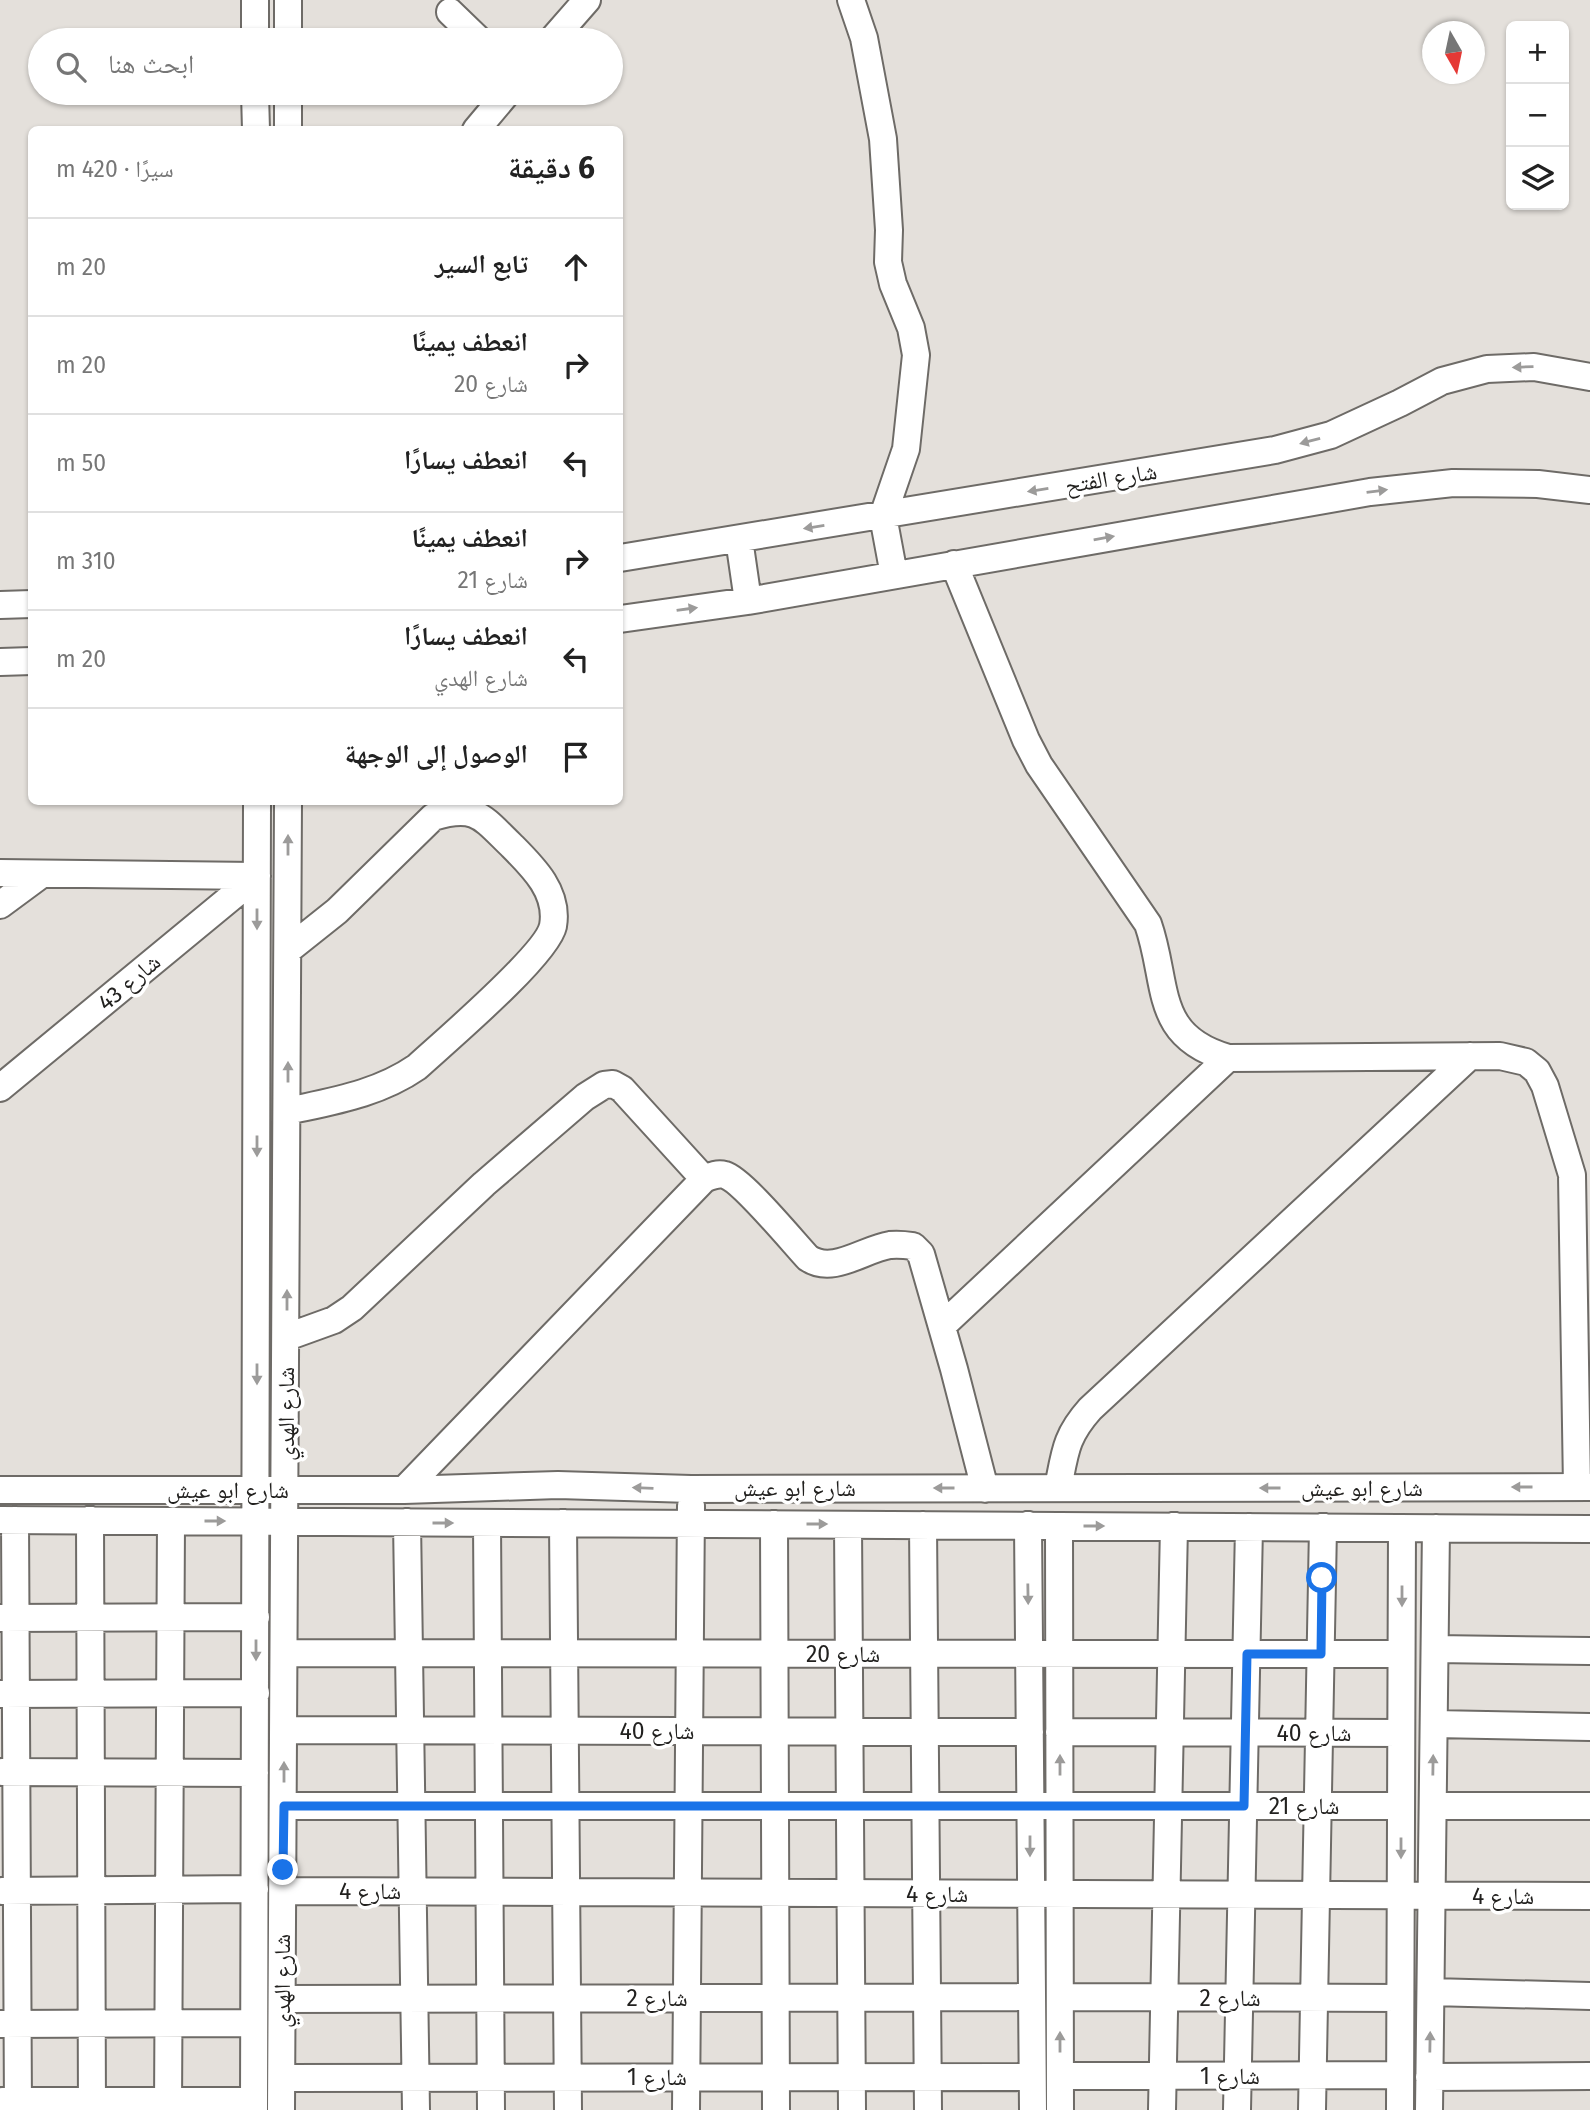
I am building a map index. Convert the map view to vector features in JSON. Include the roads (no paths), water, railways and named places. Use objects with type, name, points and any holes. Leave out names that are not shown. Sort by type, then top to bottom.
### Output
[{"type":"street","points":[[255,0],[255,28]]},
{"type":"street","points":[[288,0],[288,28]]},
{"type":"street","points":[[562,28],[587,0]]},
{"type":"street","points":[[850,0],[864,38],[883,139],[889,230],[888,262],[893,284],[911,328],[916,355],[906,449],[883,516],[894,575]]},
{"type":"street","points":[[450,12],[467,28]]},
{"type":"street","points":[[255,105],[256,126]]},
{"type":"street","points":[[288,105],[288,126]]},
{"type":"street","points":[[479,126],[497,105]]},
{"type":"street","name":"شارع الفتح","points":[[623,558],[1275,450],[1331,435],[1400,404],[1442,381],[1487,369],[1534,367],[1590,377]]},
{"type":"street","points":[[623,619],[748,600],[1370,492],[1453,483],[1538,484],[1590,490]]},
{"type":"street","points":[[739,539],[748,600]]},
{"type":"street","points":[[954,564],[1026,740],[1039,765],[1148,924],[1155,945],[1166,1005],[1174,1023],[1189,1039],[1208,1052],[1228,1058],[1470,1056],[1514,1058],[1526,1062],[1537,1072],[1545,1086],[1572,1175],[1583,1487]]},
{"type":"street","points":[[0,606],[28,604]]},
{"type":"street","points":[[0,662],[28,661]]},
{"type":"street","name":"شارع الهدي","points":[[254,2106],[257,805]]},
{"type":"street","name":"شارع الهدي","points":[[281,2110],[288,805]]},
{"type":"street","points":[[288,950],[337,911],[433,817],[450,812],[481,816],[539,873],[551,898],[553,927],[536,955],[417,1068],[397,1081],[357,1097],[288,1111]]},
{"type":"street","points":[[0,873],[257,876]]},
{"type":"street","points":[[0,905],[41,874]]},
{"type":"street","name":"شارع 43","points":[[0,1088],[257,876]]},
{"type":"street","points":[[1059,1488],[1068,1439],[1077,1423],[1090,1409],[1470,1056]]},
{"type":"street","points":[[942,1326],[1228,1058]]},
{"type":"street","points":[[286,1337],[334,1320],[352,1308],[484,1184],[595,1089],[613,1084],[622,1088],[704,1179]]},
{"type":"street","points":[[404,1490],[704,1179],[723,1174],[730,1177],[815,1263],[832,1264],[888,1245],[913,1246],[921,1254],[985,1489]]},
{"type":"street","name":"شارع ابو عيش","points":[[0,1490],[404,1490],[558,1485],[691,1489],[1583,1487]]},
{"type":"street","points":[[1018,1488],[1023,1526],[1029,1654],[1033,2110]]},
{"type":"street","points":[[686,2110],[691,1489]]},
{"type":"street","points":[[8,1520],[8,1891],[12,2104],[254,2106]]},
{"type":"street","name":"شارع ابو عيش","points":[[8,1520],[1590,1529]]},
{"type":"street","points":[[90,1520],[92,2105]]},
{"type":"street","points":[[168,2105],[171,1521]]},
{"type":"street","points":[[408,1522],[416,2110]]},
{"type":"street","points":[[487,1523],[491,2110]]},
{"type":"street","points":[[563,1523],[568,2110]]},
{"type":"street","points":[[774,1524],[776,2110]]},
{"type":"street","points":[[848,1525],[852,2110]]},
{"type":"street","points":[[923,1525],[928,2110]]},
{"type":"street","points":[[1059,1526],[1060,2110]]},
{"type":"street","points":[[1163,2110],[1174,1526]]},
{"type":"street","points":[[1237,2110],[1249,1527]]},
{"type":"street","points":[[1312,2110],[1323,1527]]},
{"type":"street","points":[[1400,2110],[1402,1528]]},
{"type":"street","points":[[1429,2110],[1436,1528]]},
{"type":"street","points":[[8,1618],[256,1617]]},
{"type":"street","points":[[1435,1649],[1590,1651]]},
{"type":"street","name":"شارع 20","points":[[285,1653],[1401,1654]]},
{"type":"street","points":[[8,1694],[256,1693]]},
{"type":"street","points":[[1434,1724],[1590,1727]]},
{"type":"street","name":"شارع 40","points":[[284,1730],[1030,1732]]},
{"type":"street","name":"شارع 40","points":[[1059,1732],[1401,1733]]},
{"type":"street","points":[[8,1772],[255,1773]]},
{"type":"street","name":"شارع 21","points":[[284,1806],[1401,1806]]},
{"type":"street","points":[[1433,1806],[1590,1806]]},
{"type":"street","points":[[8,1891],[255,1889]]},
{"type":"street","name":"شارع 4","points":[[283,1891],[1590,1896]]},
{"type":"street","points":[[1431,1992],[1590,1996]]},
{"type":"street","name":"شارع 2","points":[[282,1999],[1032,1997]]},
{"type":"street","name":"شارع 2","points":[[1060,1997],[1400,1998]]},
{"type":"street","points":[[9,2024],[254,2023]]},
{"type":"street","name":"شارع 1","points":[[1060,2076],[1400,2076]]},
{"type":"street","points":[[1429,2077],[1590,2076]]},
{"type":"street","name":"شارع 1","points":[[282,2078],[1032,2077]]}]
